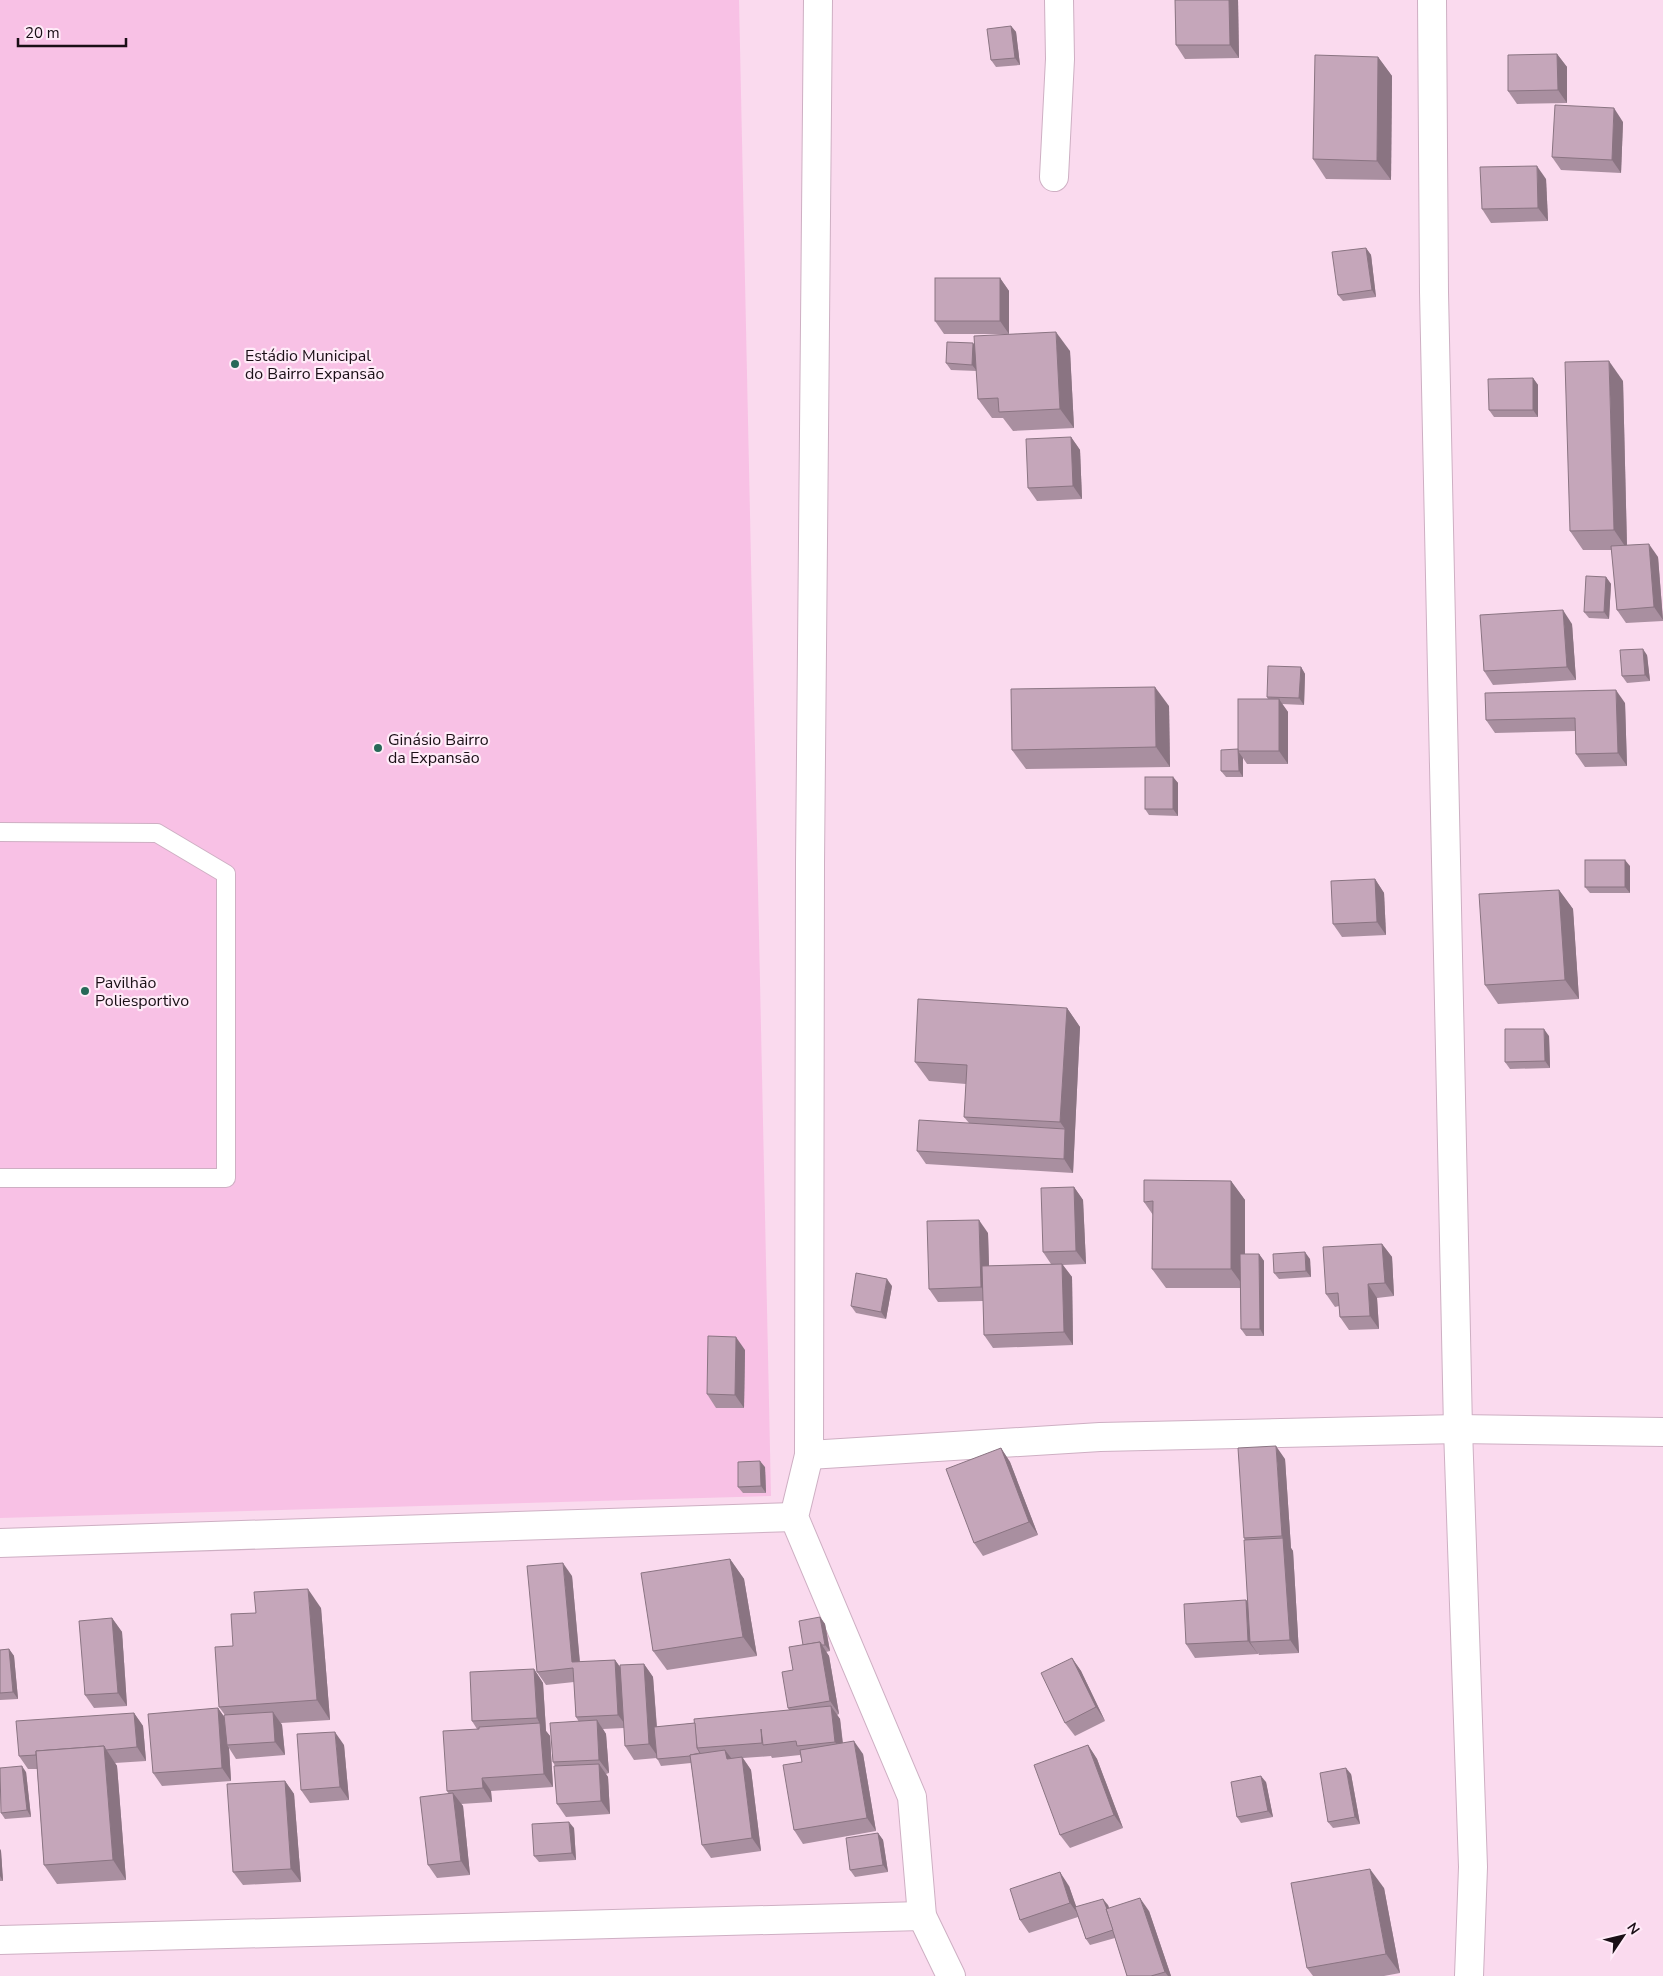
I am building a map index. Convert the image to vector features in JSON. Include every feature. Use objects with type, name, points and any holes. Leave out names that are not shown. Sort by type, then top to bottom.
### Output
[{"type":"street","points":[[818,0],[810,844],[809,1455],[794,1517],[912,1797],[922,1916],[951,1976]]},
{"type":"street","points":[[1054,178],[1060,59],[1059,0]]},
{"type":"street","points":[[1432,0],[1434,292],[1458,1429],[1472,1867],[1469,1976]]},
{"type":"street","points":[[809,1455],[1100,1437],[1458,1429],[1663,1432]]},
{"type":"street","points":[[0,1543],[794,1517]]},
{"type":"street","points":[[0,1940],[922,1916]]},
{"type":"lane","points":[[0,832],[157,833],[226,874],[226,1178],[0,1178]]},
{"type":"shaded area","name":"Ginásio Bairro da Expansão","points":[[0,0],[739,0],[771,1496],[0,1518]]},
{"type":"building","points":[[1175,0],[1229,0],[1230,45],[1176,45]]},
{"type":"building","points":[[1011,26],[1015,58],[991,60],[987,29]]},
{"type":"building","points":[[1557,54],[1558,90],[1508,91],[1508,55]]},
{"type":"building","points":[[1315,55],[1378,57],[1377,161],[1313,159]]},
{"type":"building","points":[[1555,105],[1614,108],[1612,160],[1552,157]]},
{"type":"building","points":[[1537,166],[1538,208],[1482,209],[1480,167]]},
{"type":"building","points":[[1366,248],[1372,290],[1338,295],[1332,252]]},
{"type":"building","points":[[935,278],[1000,278],[1000,321],[935,321]]},
{"type":"building","points":[[1056,332],[1060,409],[999,412],[998,398],[978,399],[974,336]]},
{"type":"building","points":[[947,342],[973,343],[972,365],[946,363]]},
{"type":"building","points":[[1609,361],[1614,530],[1570,531],[1565,362]]},
{"type":"building","points":[[1533,378],[1533,410],[1489,410],[1488,379]]},
{"type":"building","points":[[1071,437],[1073,486],[1028,488],[1026,439]]},
{"type":"building","points":[[1649,544],[1654,607],[1617,610],[1611,546]]},
{"type":"building","points":[[1586,576],[1606,577],[1604,612],[1584,612]]},
{"type":"building","points":[[1563,610],[1567,667],[1484,671],[1480,615]]},
{"type":"building","points":[[1643,649],[1645,675],[1622,676],[1620,650]]},
{"type":"building","points":[[1268,666],[1301,667],[1299,698],[1267,697]]},
{"type":"building","points":[[1155,687],[1156,747],[1012,750],[1011,689]]},
{"type":"building","points":[[1616,690],[1618,753],[1576,754],[1575,718],[1486,720],[1485,693]]},
{"type":"building","points":[[1238,699],[1279,699],[1279,751],[1238,751]]},
{"type":"building","points":[[1238,749],[1239,771],[1221,771],[1221,750]]},
{"type":"building","points":[[1145,777],[1173,777],[1173,809],[1145,809]]},
{"type":"building","points":[[1585,860],[1625,860],[1625,887],[1585,887]]},
{"type":"building","points":[[1375,879],[1377,922],[1333,924],[1331,881]]},
{"type":"building","points":[[1559,890],[1565,980],[1485,985],[1479,894]]},
{"type":"building","points":[[918,999],[1067,1008],[1060,1122],[964,1117],[967,1065],[915,1062]]},
{"type":"building","points":[[1505,1029],[1544,1029],[1545,1061],[1505,1062]]},
{"type":"building","points":[[919,1120],[1065,1129],[1064,1159],[917,1151]]},
{"type":"building","points":[[1144,1180],[1231,1181],[1231,1269],[1152,1269],[1153,1201],[1144,1202]]},
{"type":"building","points":[[1074,1187],[1076,1251],[1043,1252],[1041,1188]]},
{"type":"building","points":[[979,1220],[981,1287],[929,1289],[927,1221]]},
{"type":"building","points":[[1382,1244],[1385,1283],[1368,1284],[1370,1316],[1340,1317],[1338,1293],[1326,1294],[1323,1247]]},
{"type":"building","points":[[1305,1252],[1306,1271],[1274,1273],[1273,1254]]},
{"type":"building","points":[[1240,1254],[1259,1254],[1260,1329],[1241,1329]]},
{"type":"building","points":[[1062,1264],[1064,1332],[984,1335],[982,1266]]},
{"type":"building","points":[[856,1273],[887,1279],[881,1312],[851,1306]]},
{"type":"building","points":[[708,1336],[736,1337],[735,1395],[707,1394]]},
{"type":"building","points":[[1276,1446],[1282,1536],[1244,1538],[1238,1448]]},
{"type":"building","points":[[1001,1448],[1029,1522],[974,1543],[946,1469]]},
{"type":"building","points":[[760,1461],[761,1486],[738,1487],[738,1462]]},
{"type":"building","points":[[1283,1538],[1290,1640],[1250,1642],[1244,1540]]},
{"type":"building","points":[[730,1559],[743,1637],[653,1651],[641,1573]]},
{"type":"building","points":[[563,1563],[572,1662],[615,1660],[618,1715],[576,1717],[573,1668],[537,1672],[527,1566]]},
{"type":"building","points":[[308,1589],[317,1700],[219,1707],[215,1647],[233,1646],[231,1614],[256,1613],[254,1592]]},
{"type":"building","points":[[1246,1600],[1248,1641],[1186,1644],[1184,1604]]},
{"type":"building","points":[[820,1617],[825,1645],[822,1645],[820,1642],[803,1645],[799,1621]]},
{"type":"building","points":[[112,1618],[118,1693],[85,1695],[79,1621]]},
{"type":"building","points":[[820,1642],[830,1701],[788,1708],[782,1672],[793,1670],[789,1647]]},
{"type":"building","points":[[9,1649],[13,1692],[0,1693],[0,1650]]},
{"type":"building","points":[[1072,1658],[1096,1707],[1065,1723],[1041,1673]]},
{"type":"building","points":[[644,1664],[649,1744],[625,1746],[620,1665]]},
{"type":"building","points":[[534,1669],[537,1718],[472,1721],[470,1672]]},
{"type":"building","points":[[831,1706],[835,1742],[797,1746],[796,1741],[763,1745],[761,1729],[762,1743],[697,1748],[694,1719]]},
{"type":"building","points":[[218,1708],[222,1768],[153,1773],[148,1714]]},
{"type":"building","points":[[273,1712],[275,1742],[227,1745],[224,1715]]},
{"type":"building","points":[[134,1713],[137,1747],[106,1750],[104,1746],[36,1751],[36,1755],[19,1756],[16,1721]]},
{"type":"building","points":[[597,1720],[599,1760],[553,1762],[550,1723]]},
{"type":"building","points":[[540,1723],[544,1774],[482,1778],[483,1788],[447,1791],[443,1731]]},
{"type":"building","points":[[695,1723],[697,1748],[700,1753],[690,1756],[657,1759],[654,1727]]},
{"type":"building","points":[[335,1732],[340,1787],[301,1790],[297,1734]]},
{"type":"building","points":[[854,1741],[867,1818],[794,1830],[783,1765],[802,1762],[800,1750]]},
{"type":"building","points":[[1088,1745],[1114,1815],[1060,1835],[1034,1765]]},
{"type":"building","points":[[104,1746],[113,1860],[44,1865],[36,1751]]},
{"type":"building","points":[[725,1750],[727,1759],[742,1757],[752,1838],[702,1845],[690,1755]]},
{"type":"building","points":[[599,1764],[601,1801],[557,1804],[554,1766]]},
{"type":"building","points":[[22,1766],[27,1810],[1,1813],[0,1768]]},
{"type":"building","points":[[1346,1768],[1355,1817],[1328,1822],[1320,1773]]},
{"type":"building","points":[[1261,1776],[1268,1811],[1237,1817],[1231,1782]]},
{"type":"building","points":[[285,1781],[291,1869],[233,1872],[227,1784]]},
{"type":"building","points":[[453,1793],[461,1861],[428,1865],[420,1797]]},
{"type":"building","points":[[569,1822],[572,1853],[534,1856],[532,1824]]},
{"type":"building","points":[[878,1833],[883,1865],[850,1870],[846,1838]]},
{"type":"building","points":[[1370,1869],[1386,1954],[1307,1968],[1291,1883]]},
{"type":"building","points":[[1060,1872],[1070,1903],[1020,1920],[1010,1889]]},
{"type":"building","points":[[1140,1898],[1165,1972],[1151,1976],[1127,1976],[1106,1909]]},
{"type":"building","points":[[1103,1899],[1113,1930],[1086,1939],[1075,1907]]},
{"type":"place","name":"Estádio Municipal do Bairro Expansão","points":[[235,364]]},
{"type":"place","name":"Ginásio Bairro da Expansão","points":[[378,748]]},
{"type":"place","name":"Pavilhão Poliesportivo","points":[[85,991]]}]
